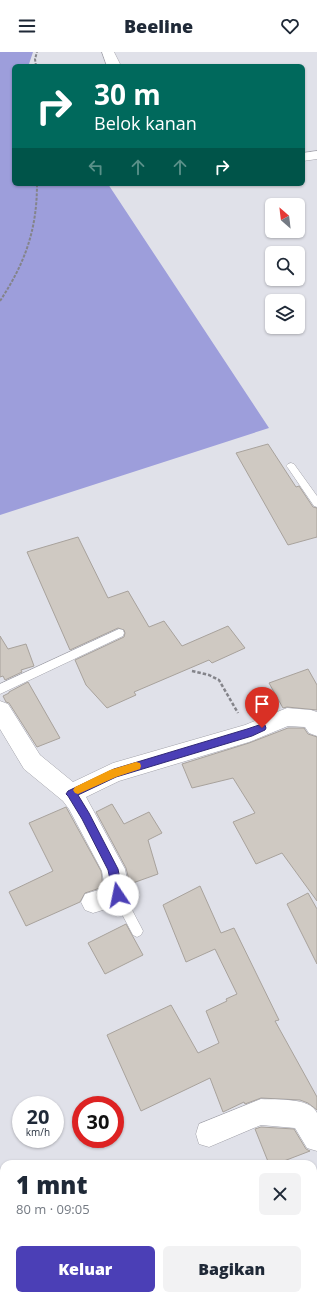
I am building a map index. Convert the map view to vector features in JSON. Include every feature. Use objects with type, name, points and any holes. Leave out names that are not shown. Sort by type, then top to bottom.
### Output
[{"type":"street","points":[[108,52],[113,64]]},
{"type":"street","points":[[305,157],[317,155]]},
{"type":"street","points":[[0,710],[32,762],[71,794],[86,816],[113,869],[118,895],[93,902]]},
{"type":"street","points":[[71,794],[114,773],[249,733],[287,717],[311,719],[317,727]]},
{"type":"street","points":[[209,1134],[261,1112],[302,1115],[317,1138]]},
{"type":"lane","points":[[290,466],[317,503]]},
{"type":"lane","points":[[0,689],[120,633]]},
{"type":"lane","points":[[118,895],[137,931]]},
{"type":"path","points":[[36,64],[37,52]]},
{"type":"path","points":[[0,301],[14,281],[29,248],[38,204],[37,186]]},
{"type":"path","points":[[192,671],[209,675],[219,680],[249,733]]},
{"type":"shaded area","points":[[0,52],[33,52],[29,64],[12,64],[12,186],[109,186],[269,428],[0,515]]},
{"type":"building","points":[[268,444],[296,487],[299,486],[313,507],[317,508],[317,537],[288,545],[236,453]]},
{"type":"building","points":[[78,537],[108,598],[128,591],[149,627],[164,621],[182,646],[228,626],[245,648],[212,663],[209,660],[134,692],[136,695],[107,708],[86,685],[75,660],[124,637],[124,630],[118,628],[70,650],[27,552]]},
{"type":"building","points":[[0,636],[8,649],[26,644],[34,666],[21,670],[22,672],[5,680],[3,676],[0,677]]},
{"type":"building","points":[[308,669],[317,685],[317,710],[287,707],[283,708],[269,683]]},
{"type":"building","points":[[28,682],[60,738],[37,747],[3,696]]},
{"type":"building","points":[[288,728],[304,728],[308,734],[317,737],[317,901],[282,853],[256,864],[233,822],[255,813],[233,778],[192,788],[182,764],[249,743]]},
{"type":"building","points":[[112,804],[124,824],[149,812],[162,833],[148,840],[158,874],[130,884],[126,868],[96,812]]},
{"type":"building","points":[[66,807],[101,871],[103,887],[85,893],[80,902],[26,926],[9,892],[53,871],[29,823]]},
{"type":"building","points":[[200,886],[221,933],[234,928],[279,1020],[275,1021],[317,1097],[317,1110],[308,1103],[300,1100],[261,1098],[245,1104],[244,1102],[223,1112],[210,1078],[141,1111],[107,1035],[171,1005],[198,1053],[219,1043],[206,1011],[227,1001],[226,999],[237,994],[215,949],[186,962],[163,905]]},
{"type":"building","points":[[308,893],[317,909],[317,964],[287,904]]},
{"type":"building","points":[[126,924],[143,955],[105,974],[88,943]]},
{"type":"building","points":[[261,1127],[294,1129],[306,1149],[310,1151],[286,1160],[267,1160],[255,1129]]},
{"type":"slow traffic","points":[[78,790],[114,773],[136,766]]},
{"type":"route","points":[[118,895],[113,869],[95,837],[86,816],[71,794],[114,773],[262,728]]}]
